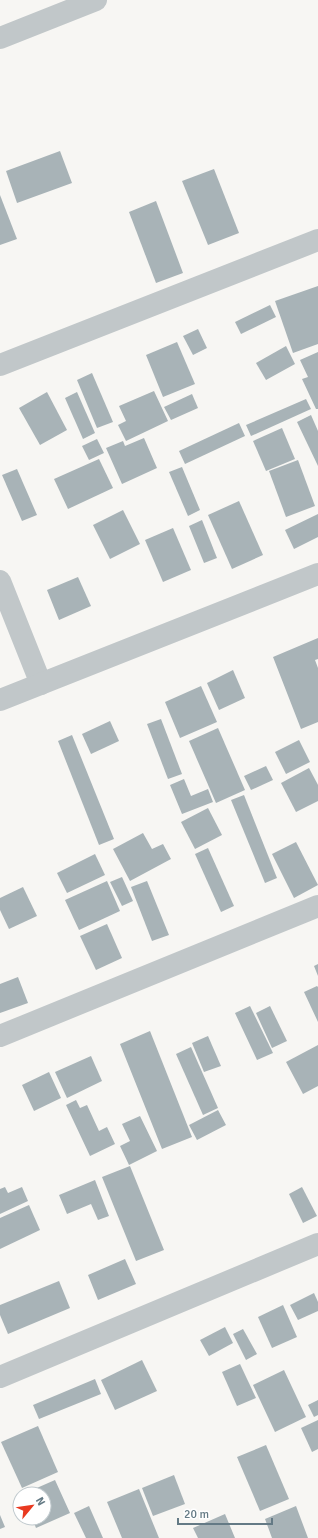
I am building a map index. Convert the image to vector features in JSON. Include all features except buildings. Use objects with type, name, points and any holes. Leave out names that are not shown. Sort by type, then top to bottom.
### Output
[{"type":"street","points":[[0,38],[96,0]]},
{"type":"street","points":[[0,365],[318,240]]},
{"type":"street","points":[[0,700],[318,574]]},
{"type":"street","points":[[0,581],[40,684]]},
{"type":"street","points":[[0,1036],[318,906]]},
{"type":"street","points":[[0,1377],[318,1244]]}]
